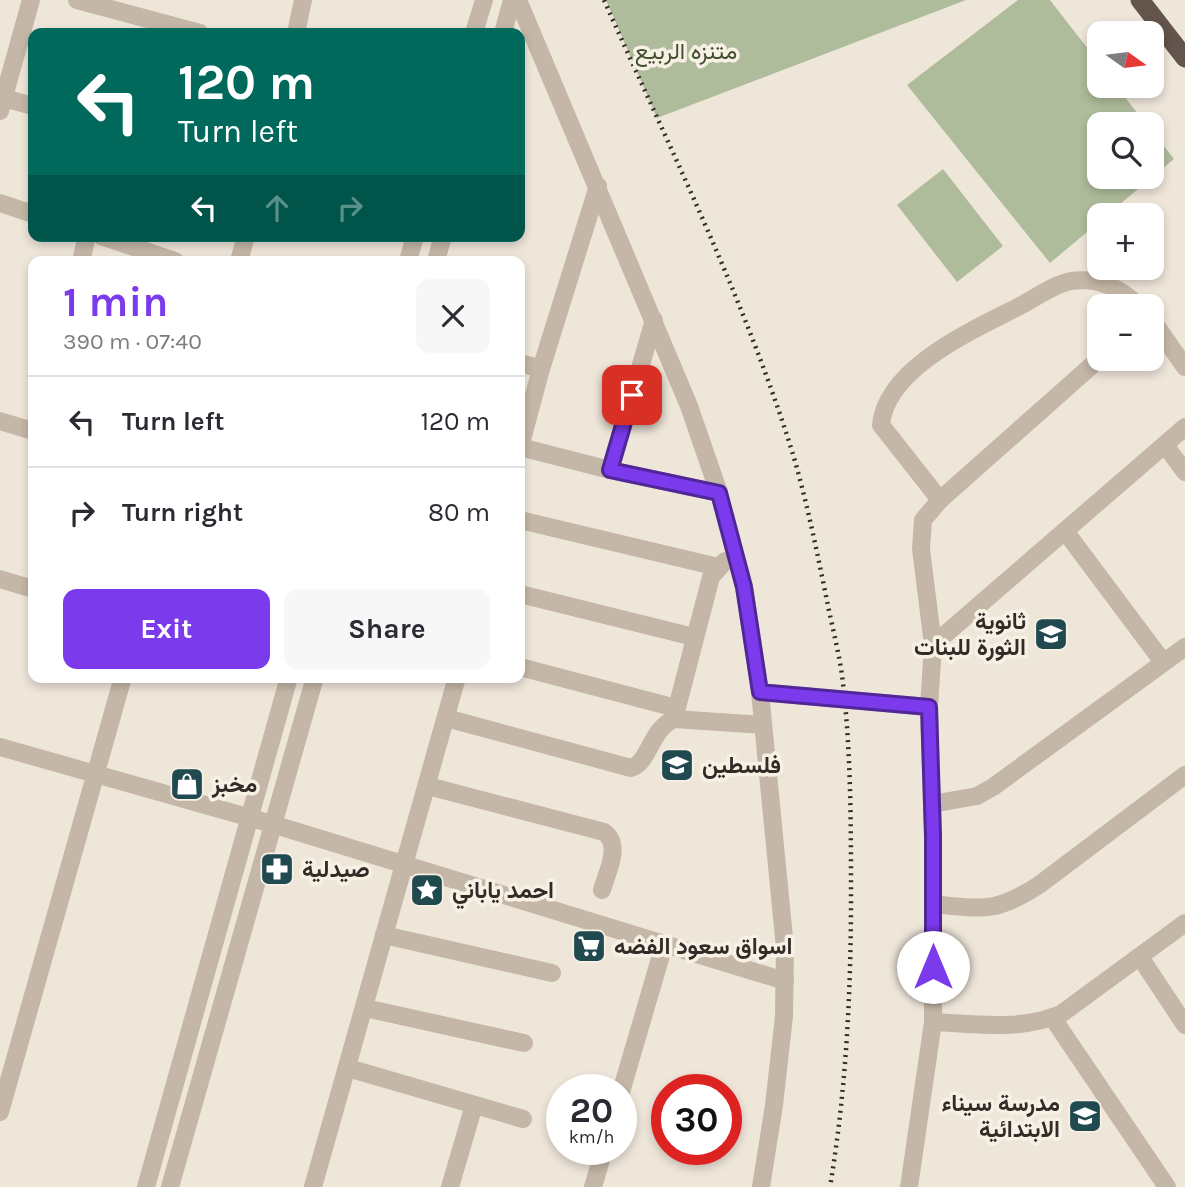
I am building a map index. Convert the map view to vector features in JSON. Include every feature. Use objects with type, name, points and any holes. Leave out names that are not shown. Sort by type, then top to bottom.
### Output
[{"type":"highway","points":[[1140,0],[1185,58]]},
{"type":"street","points":[[28,106],[2,105],[31,0]]},
{"type":"street","points":[[77,0],[181,28]]},
{"type":"street","points":[[297,28],[303,0]]},
{"type":"street","points":[[476,28],[484,0]]},
{"type":"street","points":[[505,28],[515,0]]},
{"type":"street","points":[[515,0],[598,186],[689,406],[736,553],[760,692],[783,915],[785,981],[774,1105],[761,1187]]},
{"type":"street","points":[[525,428],[598,186]]},
{"type":"street","points":[[0,203],[28,212]]},
{"type":"street","points":[[119,242],[160,256]]},
{"type":"street","points":[[940,500],[881,425],[887,399],[923,361],[968,332],[1070,281],[1108,284],[1126,294]]},
{"type":"street","points":[[610,470],[654,320]]},
{"type":"street","points":[[1164,337],[1185,367]]},
{"type":"street","points":[[525,364],[541,369]]},
{"type":"street","points":[[909,1187],[933,1022],[929,707],[933,645],[921,549],[923,520],[940,500],[1087,370]]},
{"type":"street","points":[[0,421],[28,429]]},
{"type":"street","points":[[933,645],[1185,427]]},
{"type":"street","points":[[1165,445],[1185,472]]},
{"type":"street","points":[[525,448],[719,493]]},
{"type":"street","points":[[525,521],[718,567]]},
{"type":"street","points":[[1065,531],[1163,662]]},
{"type":"street","points":[[446,718],[631,768],[637,766],[657,731],[675,713],[711,577],[718,567],[736,553]]},
{"type":"street","points":[[0,579],[28,587]]},
{"type":"street","points":[[525,595],[694,637]]},
{"type":"street","points":[[932,804],[977,796],[993,788],[1185,647]]},
{"type":"street","points":[[525,668],[675,713],[763,725]]},
{"type":"street","points":[[0,1112],[121,683]]},
{"type":"street","points":[[146,1187],[287,683]]},
{"type":"street","points":[[170,1187],[313,683]]},
{"type":"street","points":[[313,1187],[455,683]]},
{"type":"street","points":[[760,692],[929,707]]},
{"type":"street","points":[[0,747],[272,824],[785,981]]},
{"type":"street","points":[[933,904],[978,908],[1002,906],[1017,899],[1039,886],[1185,775]]},
{"type":"street","points":[[428,786],[604,832],[614,847],[602,890]]},
{"type":"street","points":[[933,1022],[1015,1026],[1061,1014],[1185,923]]},
{"type":"street","points":[[384,935],[552,973]]},
{"type":"street","points":[[626,1074],[664,945]]},
{"type":"street","points":[[1140,957],[1185,1025]]},
{"type":"street","points":[[365,1008],[524,1042]]},
{"type":"street","points":[[1052,1017],[1167,1187]]},
{"type":"street","points":[[348,1068],[523,1119]]},
{"type":"street","points":[[450,1187],[474,1105]]},
{"type":"street","points":[[593,1187],[600,1165]]},
{"type":"green space","name":"متنزه الربيع","points":[[606,0],[966,0],[657,118]]},
{"type":"green space","points":[[1018,0],[1050,0],[1087,48],[1087,98],[1125,98],[1137,112],[1087,112],[1087,189],[1138,189],[1121,203],[1087,203],[1087,232],[1050,263],[907,85]]},
{"type":"green space","points":[[1164,146],[1174,159],[1164,167]]},
{"type":"green space","points":[[943,169],[1003,246],[957,282],[897,205]]},
{"type":"railway","points":[[604,0],[704,223],[773,393],[802,487],[839,655],[849,758],[851,933],[844,1079],[830,1187]]},
{"type":"place","name":"ثانوية الثورة للبنات","points":[[1051,634]]},
{"type":"place","name":"فلسطين","points":[[677,765]]},
{"type":"place","name":"مخبز","points":[[187,784]]},
{"type":"place","name":"صيدلية","points":[[277,869]]},
{"type":"place","name":"احمد ياباني","points":[[427,890]]},
{"type":"place","name":"اسواق سعود الفضه","points":[[589,946]]},
{"type":"place","name":"مدرسة سيناء الابتدائية","points":[[1085,1116]]},
{"type":"route","points":[[632,395],[610,470],[719,493],[744,587],[760,692],[929,707],[933,967]]}]
